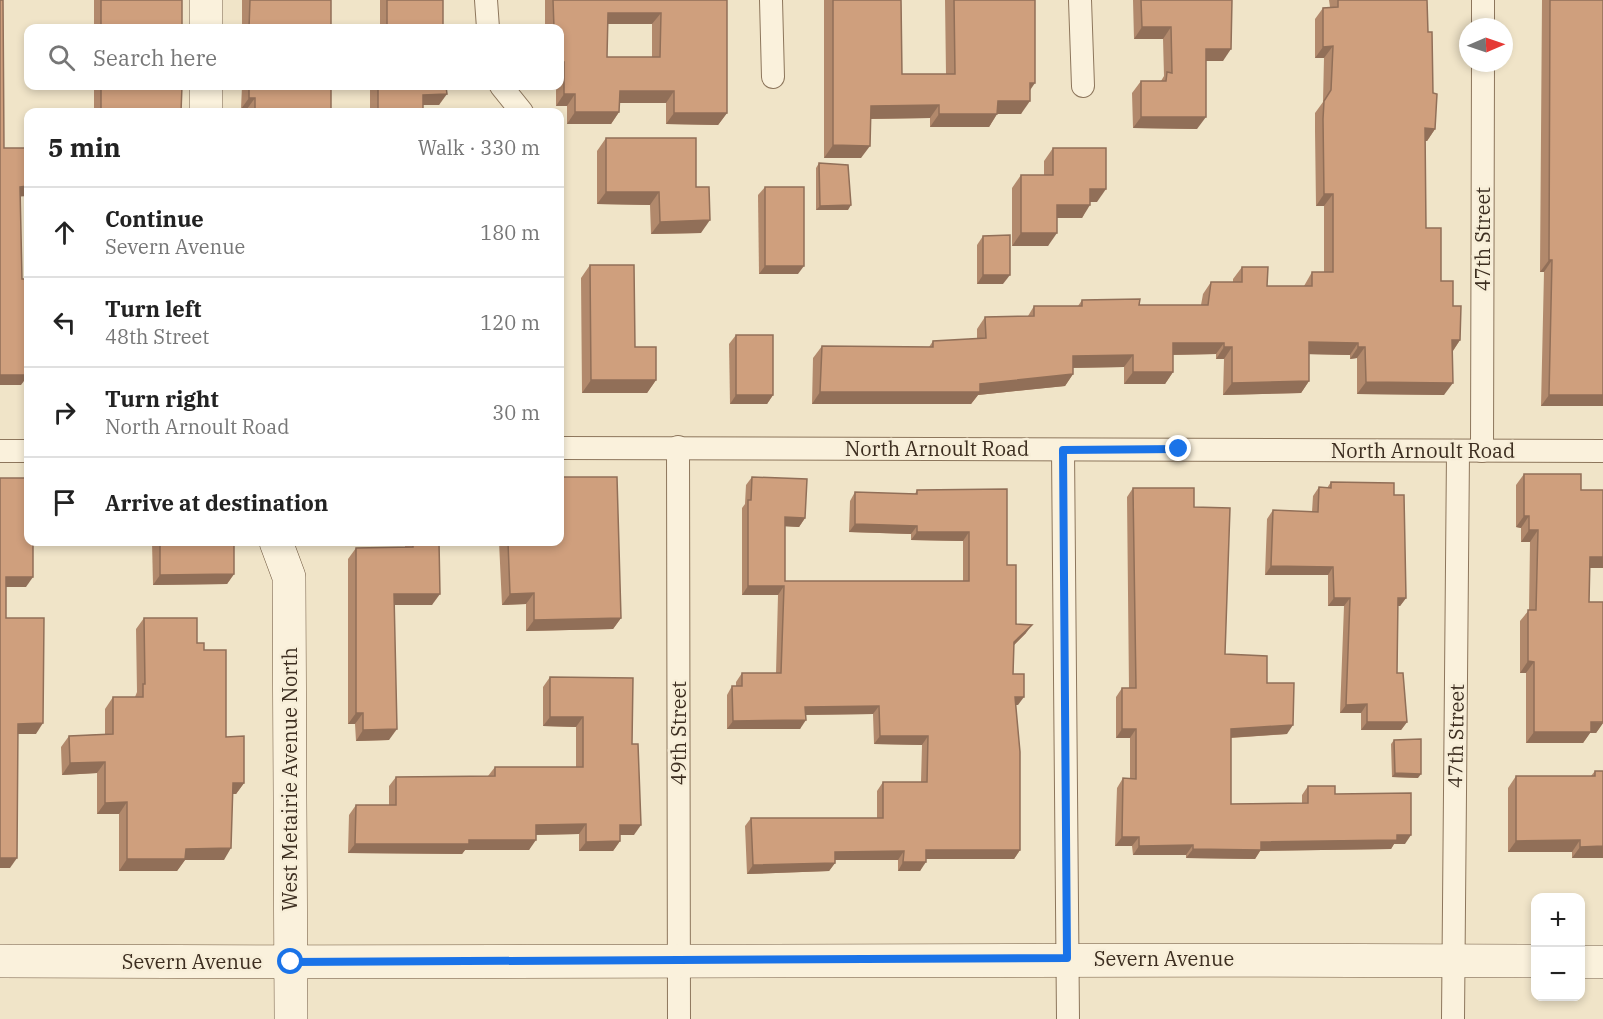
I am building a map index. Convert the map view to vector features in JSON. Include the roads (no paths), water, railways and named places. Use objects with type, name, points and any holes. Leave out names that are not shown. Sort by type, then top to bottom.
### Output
[{"type":"street","points":[[206,0],[206,24]]},
{"type":"street","points":[[486,0],[488,24]]},
{"type":"street","points":[[771,0],[773,77]]},
{"type":"street","points":[[1080,0],[1083,86]]},
{"type":"street","points":[[1483,18],[1484,0]]},
{"type":"street","name":"47th Street","points":[[1482,451],[1483,72]]},
{"type":"street","points":[[206,90],[206,108]]},
{"type":"street","points":[[504,90],[519,108]]},
{"type":"street","name":"49th Street","points":[[678,447],[679,1019]]},
{"type":"street","name":"North Arnoult Road","points":[[564,448],[1603,452]]},
{"type":"street","points":[[1063,450],[1068,1019]]},
{"type":"street","points":[[0,451],[24,451]]},
{"type":"street","name":"47th Street","points":[[1453,1019],[1458,452]]},
{"type":"street","name":"West Metairie Avenue North","points":[[277,546],[289,577],[291,1019]]},
{"type":"street","name":"Severn Avenue","points":[[0,961],[679,962],[1067,958],[1531,961]]},
{"type":"street","points":[[1585,962],[1603,962]]}]
